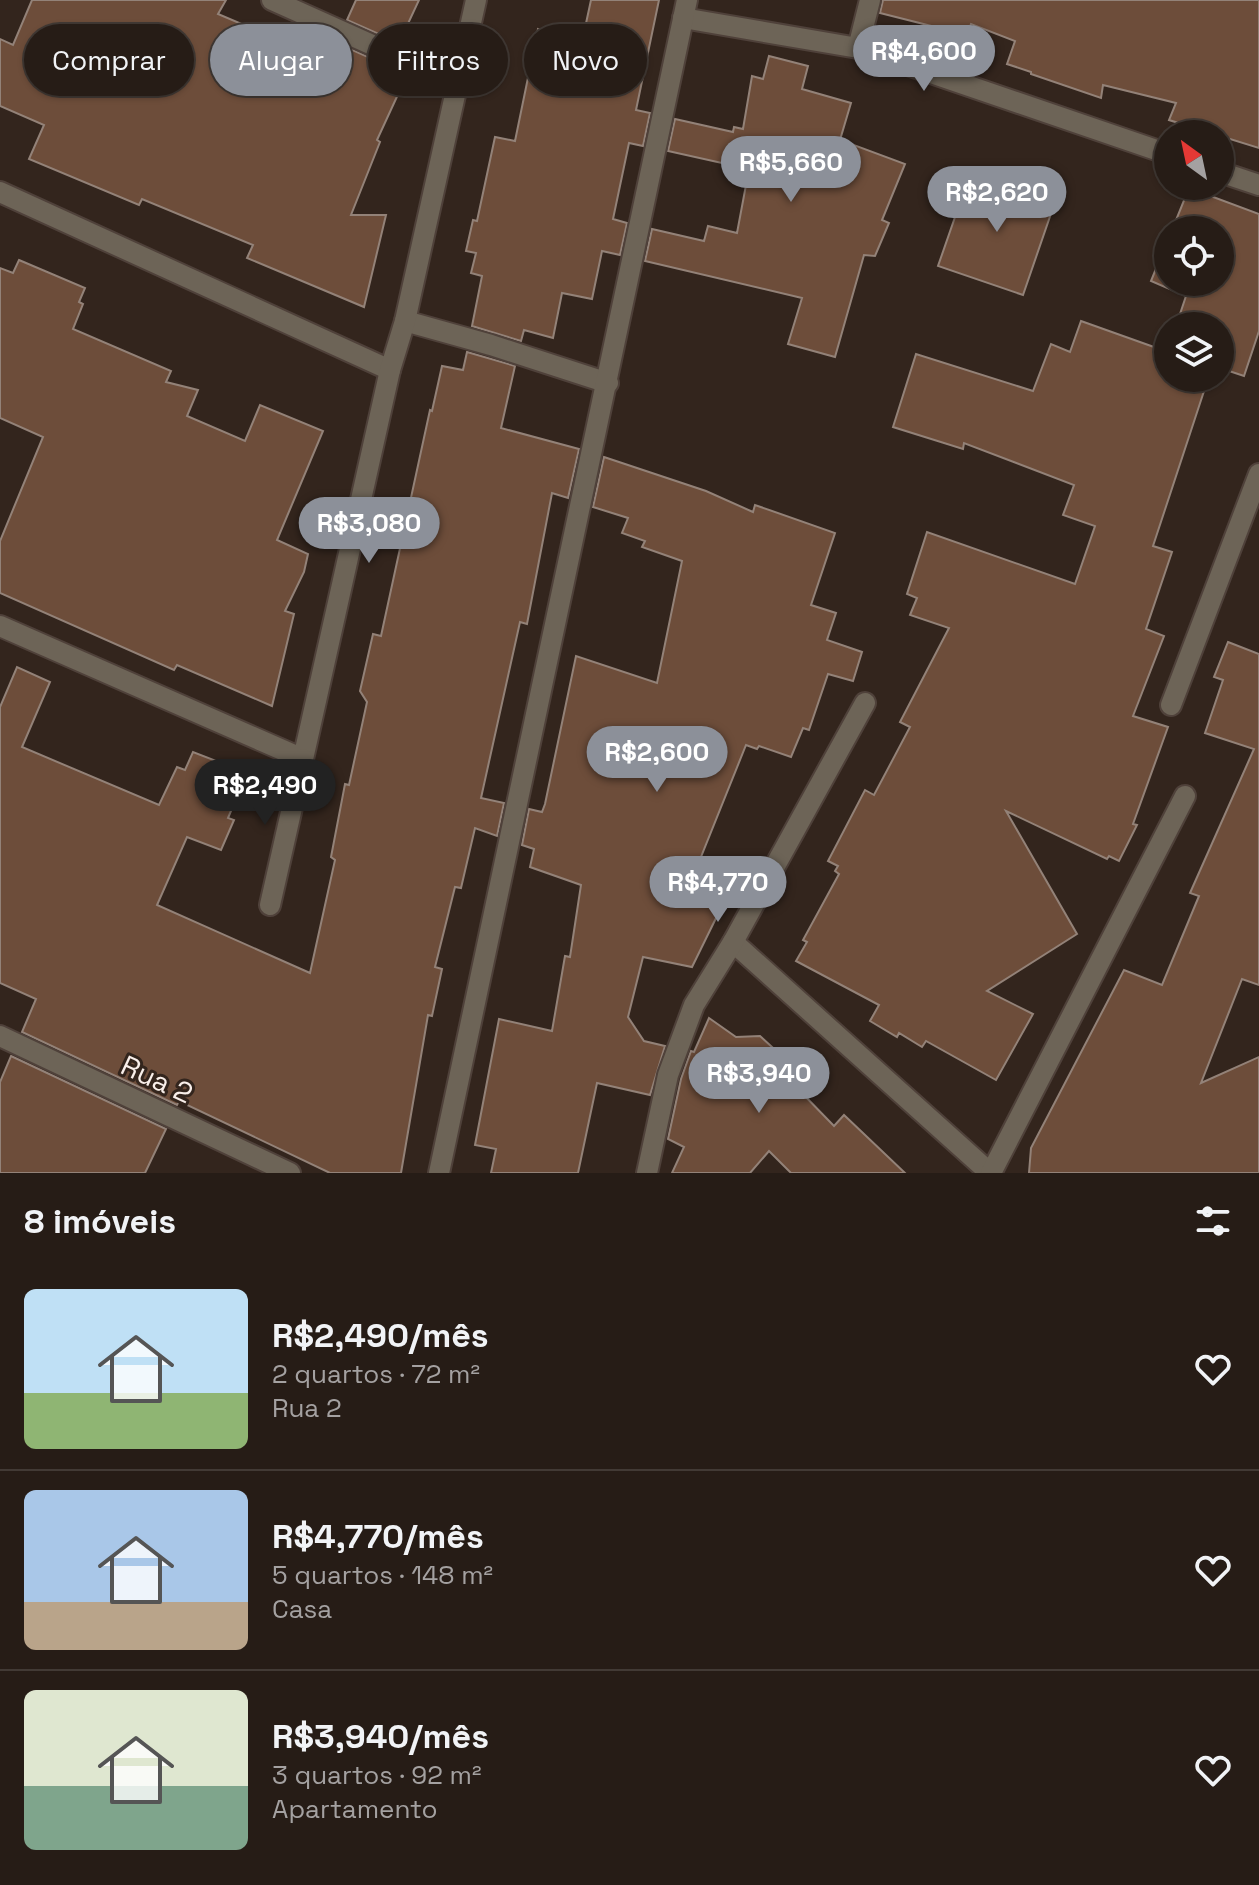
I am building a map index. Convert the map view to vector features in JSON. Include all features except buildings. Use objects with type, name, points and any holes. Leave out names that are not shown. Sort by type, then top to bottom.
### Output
[{"type":"street","points":[[272,0],[368,43]]},
{"type":"street","points":[[471,24],[476,0]]},
{"type":"street","points":[[858,48],[870,0]]},
{"type":"street","points":[[439,1173],[685,9],[858,48],[1154,149]]},
{"type":"street","points":[[270,905],[454,96]]},
{"type":"street","points":[[1234,177],[1259,185]]},
{"type":"street","points":[[0,192],[390,370]]},
{"type":"street","points":[[405,321],[608,383]]},
{"type":"street","points":[[1171,705],[1259,474]]},
{"type":"street","points":[[0,626],[303,759]]},
{"type":"street","points":[[647,1173],[656,1121],[679,1043],[694,1005],[733,942],[865,703]]},
{"type":"street","points":[[733,942],[990,1173],[1185,796]]},
{"type":"street","name":"Rua 2","points":[[0,1036],[290,1173]]}]
